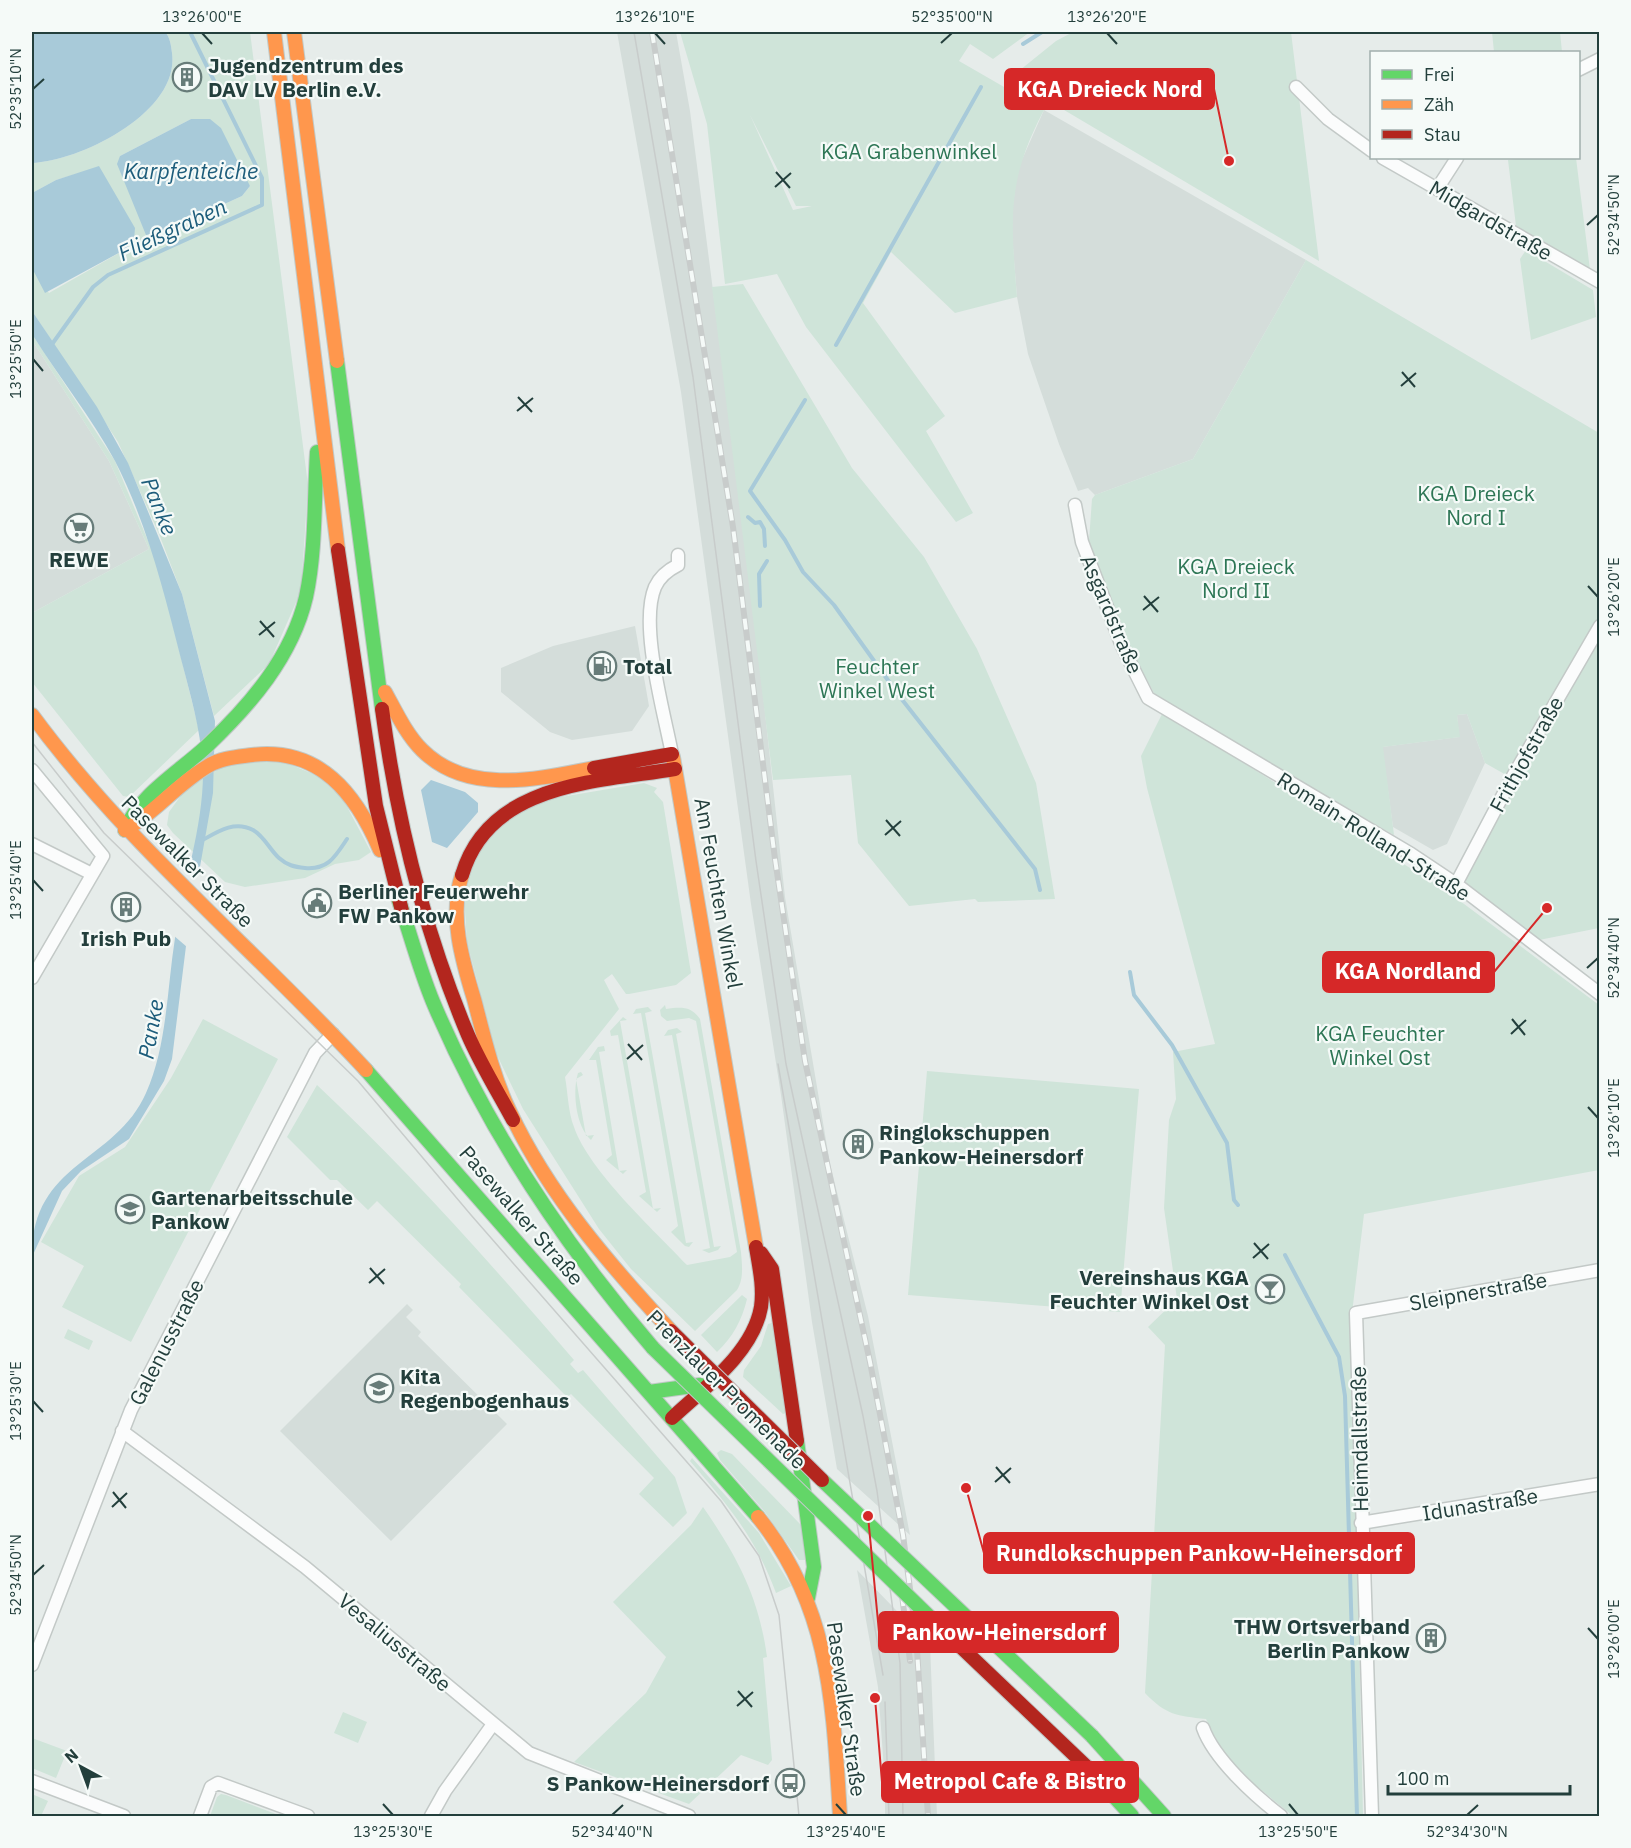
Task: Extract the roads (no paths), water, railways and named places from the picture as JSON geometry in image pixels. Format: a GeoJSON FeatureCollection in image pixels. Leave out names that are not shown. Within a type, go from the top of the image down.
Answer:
{"type":"FeatureCollection","features":[{"type":"Feature","properties":{"kind":"main road"},"geometry":{"type":"LineString","coordinates":[[274,32],[340,567],[376,806],[402,912]]}},
{"type":"Feature","properties":{"kind":"main road"},"geometry":{"type":"LineString","coordinates":[[294,32],[378,680],[397,799],[437,954],[470,1038],[513,1120]]}},
{"type":"Feature","properties":{"kind":"main road"},"geometry":{"type":"LineString","coordinates":[[125,830],[132,813],[222,732],[260,692],[290,642],[302,615],[307,591],[320,401]]}},
{"type":"Feature","properties":{"kind":"main road"},"geometry":{"type":"LineString","coordinates":[[378,680],[405,730],[418,746],[442,766],[468,777],[502,782],[527,780],[672,754]]}},
{"type":"Feature","properties":{"kind":"main road","name":"Pasewalker Straße"},"geometry":{"type":"LineString","coordinates":[[32,715],[64,760],[125,830],[333,1034],[672,1418],[782,1548],[808,1598],[822,1655],[837,1759],[840,1816]]}},
{"type":"Feature","properties":{"kind":"main road"},"geometry":{"type":"LineString","coordinates":[[125,830],[142,821],[208,765],[253,754],[277,752],[299,757],[319,767],[362,809],[377,842],[402,912]]}},
{"type":"Feature","properties":{"kind":"main road","name":"Am Feuchten Winkel"},"geometry":{"type":"LineString","coordinates":[[672,754],[758,1250],[760,1308],[746,1341],[672,1418]]}},
{"type":"Feature","properties":{"kind":"main road"},"geometry":{"type":"LineString","coordinates":[[513,1120],[458,946],[454,912],[463,866],[476,840],[491,823],[524,800],[549,792],[675,769]]}},
{"type":"Feature","properties":{"kind":"main road","name":"Prenzlauer Promenade"},"geometry":{"type":"LineString","coordinates":[[402,912],[433,1000],[453,1048],[533,1195],[605,1294],[653,1348],[712,1408],[1089,1769],[1132,1816]]}},
{"type":"Feature","properties":{"kind":"main road","name":"Prenzlauer Promenade"},"geometry":{"type":"LineString","coordinates":[[513,1120],[585,1230],[622,1278],[671,1331],[782,1442],[1092,1736],[1164,1816]]}},
{"type":"Feature","properties":{"kind":"main road","name":"Am Feuchten Winkel"},"geometry":{"type":"LineString","coordinates":[[758,1250],[772,1269],[801,1464],[814,1568],[808,1598]]}},
{"type":"Feature","properties":{"kind":"main road"},"geometry":{"type":"LineString","coordinates":[[649,1392],[707,1384]]}},
{"type":"Feature","properties":{"kind":"street"},"geometry":{"type":"LineString","coordinates":[[1580,69],[1599,59]]}},
{"type":"Feature","properties":{"kind":"street"},"geometry":{"type":"LineString","coordinates":[[1296,87],[1328,119],[1370,150]]}},
{"type":"Feature","properties":{"kind":"street","name":"Midgardstraße"},"geometry":{"type":"LineString","coordinates":[[1385,159],[1599,282]]}},
{"type":"Feature","properties":{"kind":"street"},"geometry":{"type":"LineString","coordinates":[[1437,189],[1456,159]]}},
{"type":"Feature","properties":{"kind":"street","name":"Asgardstraße"},"geometry":{"type":"LineString","coordinates":[[1075,505],[1082,542],[1122,646],[1148,698],[1169,711]]}},
{"type":"Feature","properties":{"kind":"street","name":"Am Feuchten Winkel"},"geometry":{"type":"LineString","coordinates":[[672,754],[650,620],[655,586],[666,571],[678,565],[678,555]]}},
{"type":"Feature","properties":{"kind":"street","name":"Frithjofstraße"},"geometry":{"type":"LineString","coordinates":[[1456,884],[1513,776],[1599,626]]}},
{"type":"Feature","properties":{"kind":"street","name":"Romain-Rolland-Straße"},"geometry":{"type":"LineString","coordinates":[[1169,711],[1411,854],[1456,884],[1599,994]]}},
{"type":"Feature","properties":{"kind":"street"},"geometry":{"type":"LineString","coordinates":[[32,770],[103,856],[32,978]]}},
{"type":"Feature","properties":{"kind":"street"},"geometry":{"type":"LineString","coordinates":[[32,844],[92,874]]}},
{"type":"Feature","properties":{"kind":"street","name":"Galenusstraße"},"geometry":{"type":"LineString","coordinates":[[32,1665],[122,1431],[315,1053],[333,1034]]}},
{"type":"Feature","properties":{"kind":"street","name":"Sleipnerstraße"},"geometry":{"type":"LineString","coordinates":[[1356,1312],[1599,1270]]}},
{"type":"Feature","properties":{"kind":"street","name":"Heimdallstraße"},"geometry":{"type":"LineString","coordinates":[[1356,1312],[1372,1816]]}},
{"type":"Feature","properties":{"kind":"street","name":"Vesaliusstraße"},"geometry":{"type":"LineString","coordinates":[[122,1431],[305,1567],[530,1753],[689,1816]]}},
{"type":"Feature","properties":{"kind":"street","name":"Idunastraße"},"geometry":{"type":"LineString","coordinates":[[1362,1523],[1599,1484]]}},
{"type":"Feature","properties":{"kind":"street"},"geometry":{"type":"LineString","coordinates":[[431,1816],[445,1791],[493,1724]]}},
{"type":"Feature","properties":{"kind":"street"},"geometry":{"type":"LineString","coordinates":[[1203,1728],[1209,1745],[1220,1758],[1281,1816]]}},
{"type":"Feature","properties":{"kind":"street"},"geometry":{"type":"LineString","coordinates":[[32,1781],[124,1816]]}},
{"type":"Feature","properties":{"kind":"street"},"geometry":{"type":"LineString","coordinates":[[200,1816],[211,1787],[218,1783],[308,1816]]}},
{"type":"Feature","properties":{"kind":"water","name":"Karpfenteiche"},"geometry":{"type":"Polygon","coordinates":[[[32,32],[165,32],[172,53],[170,75],[160,95],[144,113],[123,129],[100,143],[76,153],[32,163],[32,32]]]}},
{"type":"Feature","properties":{"kind":"water","name":"Karpfenteiche"},"geometry":{"type":"Polygon","coordinates":[[[191,119],[210,119],[221,128],[250,186],[242,196],[163,232],[146,235],[117,164],[120,156],[191,119]]]}},
{"type":"Feature","properties":{"kind":"water","name":"Karpfenteiche"},"geometry":{"type":"Polygon","coordinates":[[[99,166],[135,228],[134,240],[126,249],[45,293],[32,268],[32,193],[56,180],[99,166]]]}},
{"type":"Feature","properties":{"kind":"water"},"geometry":{"type":"Polygon","coordinates":[[[32,311],[97,407],[128,463],[182,594],[215,721],[213,793],[186,946],[172,1059],[164,1081],[129,1139],[81,1171],[62,1191],[32,1257],[35,1226],[45,1201],[59,1182],[115,1135],[132,1116],[146,1093],[153,1075],[162,1037],[179,918],[200,814],[203,773],[201,744],[192,701],[161,583],[145,533],[126,485],[106,445],[32,334],[32,311]]]}},
{"type":"Feature","properties":{"kind":"water"},"geometry":{"type":"Polygon","coordinates":[[[431,780],[465,792],[478,803],[478,812],[447,848],[432,842],[421,790],[431,780]]]}},
{"type":"Feature","properties":{"kind":"waterway","name":"Fließgraben"},"geometry":{"type":"LineString","coordinates":[[50,347],[93,287],[108,275],[262,205],[262,178],[190,32]]}},
{"type":"Feature","properties":{"kind":"waterway"},"geometry":{"type":"LineString","coordinates":[[1023,44],[1042,32]]}},
{"type":"Feature","properties":{"kind":"waterway"},"geometry":{"type":"LineString","coordinates":[[836,345],[981,87]]}},
{"type":"Feature","properties":{"kind":"waterway"},"geometry":{"type":"LineString","coordinates":[[805,400],[750,491],[785,540],[803,572],[834,605],[900,697],[1035,869],[1040,890]]}},
{"type":"Feature","properties":{"kind":"waterway"},"geometry":{"type":"LineString","coordinates":[[748,517],[755,523],[760,522],[764,529],[765,546]]}},
{"type":"Feature","properties":{"kind":"waterway"},"geometry":{"type":"LineString","coordinates":[[760,606],[759,574],[767,561]]}},
{"type":"Feature","properties":{"kind":"waterway"},"geometry":{"type":"LineString","coordinates":[[201,841],[226,828],[246,827],[260,836],[285,862],[297,867],[313,868],[330,861],[347,839]]}},
{"type":"Feature","properties":{"kind":"waterway"},"geometry":{"type":"LineString","coordinates":[[1130,972],[1134,995],[1172,1045],[1227,1143],[1234,1200],[1238,1205]]}},
{"type":"Feature","properties":{"kind":"waterway"},"geometry":{"type":"LineString","coordinates":[[1285,1255],[1339,1357],[1345,1396],[1357,1816]]}},
{"type":"Feature","properties":{"kind":"tram line"},"geometry":{"type":"LineString","coordinates":[[634,32],[693,377],[756,861],[786,1064],[863,1416],[877,1491],[900,1663],[903,1816]]}},
{"type":"Feature","properties":{"kind":"tram line"},"geometry":{"type":"LineString","coordinates":[[32,742],[104,833],[358,1081],[471,1215],[721,1501],[759,1556],[779,1615],[799,1816]]}},
{"type":"Feature","properties":{"kind":"tram line"},"geometry":{"type":"LineString","coordinates":[[778,1064],[883,1675]]}},
{"type":"Feature","properties":{"kind":"tram line"},"geometry":{"type":"LineString","coordinates":[[885,1702],[889,1816]]}},
{"type":"Feature","properties":{"kind":"railway"},"geometry":{"type":"LineString","coordinates":[[652,32],[733,527],[775,859],[805,1061],[870,1362],[903,1535],[916,1635],[928,1816]]}},
{"type":"Feature","properties":{"kind":"railway"},"geometry":{"type":"LineString","coordinates":[[902,1595],[910,1661]]}},
{"type":"Feature","properties":{"kind":"place","name":"Jugendzentrum des DAV LV Berlin e.V."},"geometry":{"type":"Point","coordinates":[187,77]}},
{"type":"Feature","properties":{"kind":"place","name":"KGA Dreieck Nord"},"geometry":{"type":"Point","coordinates":[1229,161]}},
{"type":"Feature","properties":{"kind":"place","name":"REWE"},"geometry":{"type":"Point","coordinates":[79,528]}},
{"type":"Feature","properties":{"kind":"place","name":"Total"},"geometry":{"type":"Point","coordinates":[602,666]}},
{"type":"Feature","properties":{"kind":"place","name":"Berliner Feuerwehr FW Pankow"},"geometry":{"type":"Point","coordinates":[317,903]}},
{"type":"Feature","properties":{"kind":"place","name":"Irish Pub"},"geometry":{"type":"Point","coordinates":[126,907]}},
{"type":"Feature","properties":{"kind":"place","name":"KGA Nordland"},"geometry":{"type":"Point","coordinates":[1547,908]}},
{"type":"Feature","properties":{"kind":"place","name":"Ringlokschuppen Pankow-Heinersdorf"},"geometry":{"type":"Point","coordinates":[858,1144]}},
{"type":"Feature","properties":{"kind":"place","name":"Gartenarbeitsschule Pankow"},"geometry":{"type":"Point","coordinates":[130,1209]}},
{"type":"Feature","properties":{"kind":"place","name":"Vereinshaus KGA Feuchter Winkel Ost"},"geometry":{"type":"Point","coordinates":[1270,1289]}},
{"type":"Feature","properties":{"kind":"place","name":"Kita Regenbogenhaus"},"geometry":{"type":"Point","coordinates":[379,1388]}},
{"type":"Feature","properties":{"kind":"place","name":"Rundlokschuppen Pankow-Heinersdorf"},"geometry":{"type":"Point","coordinates":[966,1488]}},
{"type":"Feature","properties":{"kind":"place","name":"Pankow-Heinersdorf"},"geometry":{"type":"Point","coordinates":[868,1516]}},
{"type":"Feature","properties":{"kind":"place","name":"THW Ortsverband Berlin Pankow"},"geometry":{"type":"Point","coordinates":[1431,1638]}},
{"type":"Feature","properties":{"kind":"place","name":"Metropol Cafe & Bistro"},"geometry":{"type":"Point","coordinates":[875,1698]}},
{"type":"Feature","properties":{"kind":"place","name":"S Pankow-Heinersdorf"},"geometry":{"type":"Point","coordinates":[790,1783]}},
{"type":"Feature","properties":{"kind":"park label","name":"KGA Grabenwinkel"},"geometry":{"type":"Point","coordinates":[909,151]}},
{"type":"Feature","properties":{"kind":"park label","name":"KGA Dreieck Nord I"},"geometry":{"type":"Point","coordinates":[1476,505]}},
{"type":"Feature","properties":{"kind":"park label","name":"KGA Dreieck Nord II"},"geometry":{"type":"Point","coordinates":[1236,578]}},
{"type":"Feature","properties":{"kind":"park label","name":"Feuchter Winkel West"},"geometry":{"type":"Point","coordinates":[877,678]}},
{"type":"Feature","properties":{"kind":"park label","name":"KGA Feuchter Winkel Ost"},"geometry":{"type":"Point","coordinates":[1380,1045]}},
{"type":"Feature","properties":{"kind":"water label","name":"Panke"},"geometry":{"type":"Point","coordinates":[160,506]}},
{"type":"Feature","properties":{"kind":"water label","name":"Panke"},"geometry":{"type":"Point","coordinates":[150,1029]}}]}
